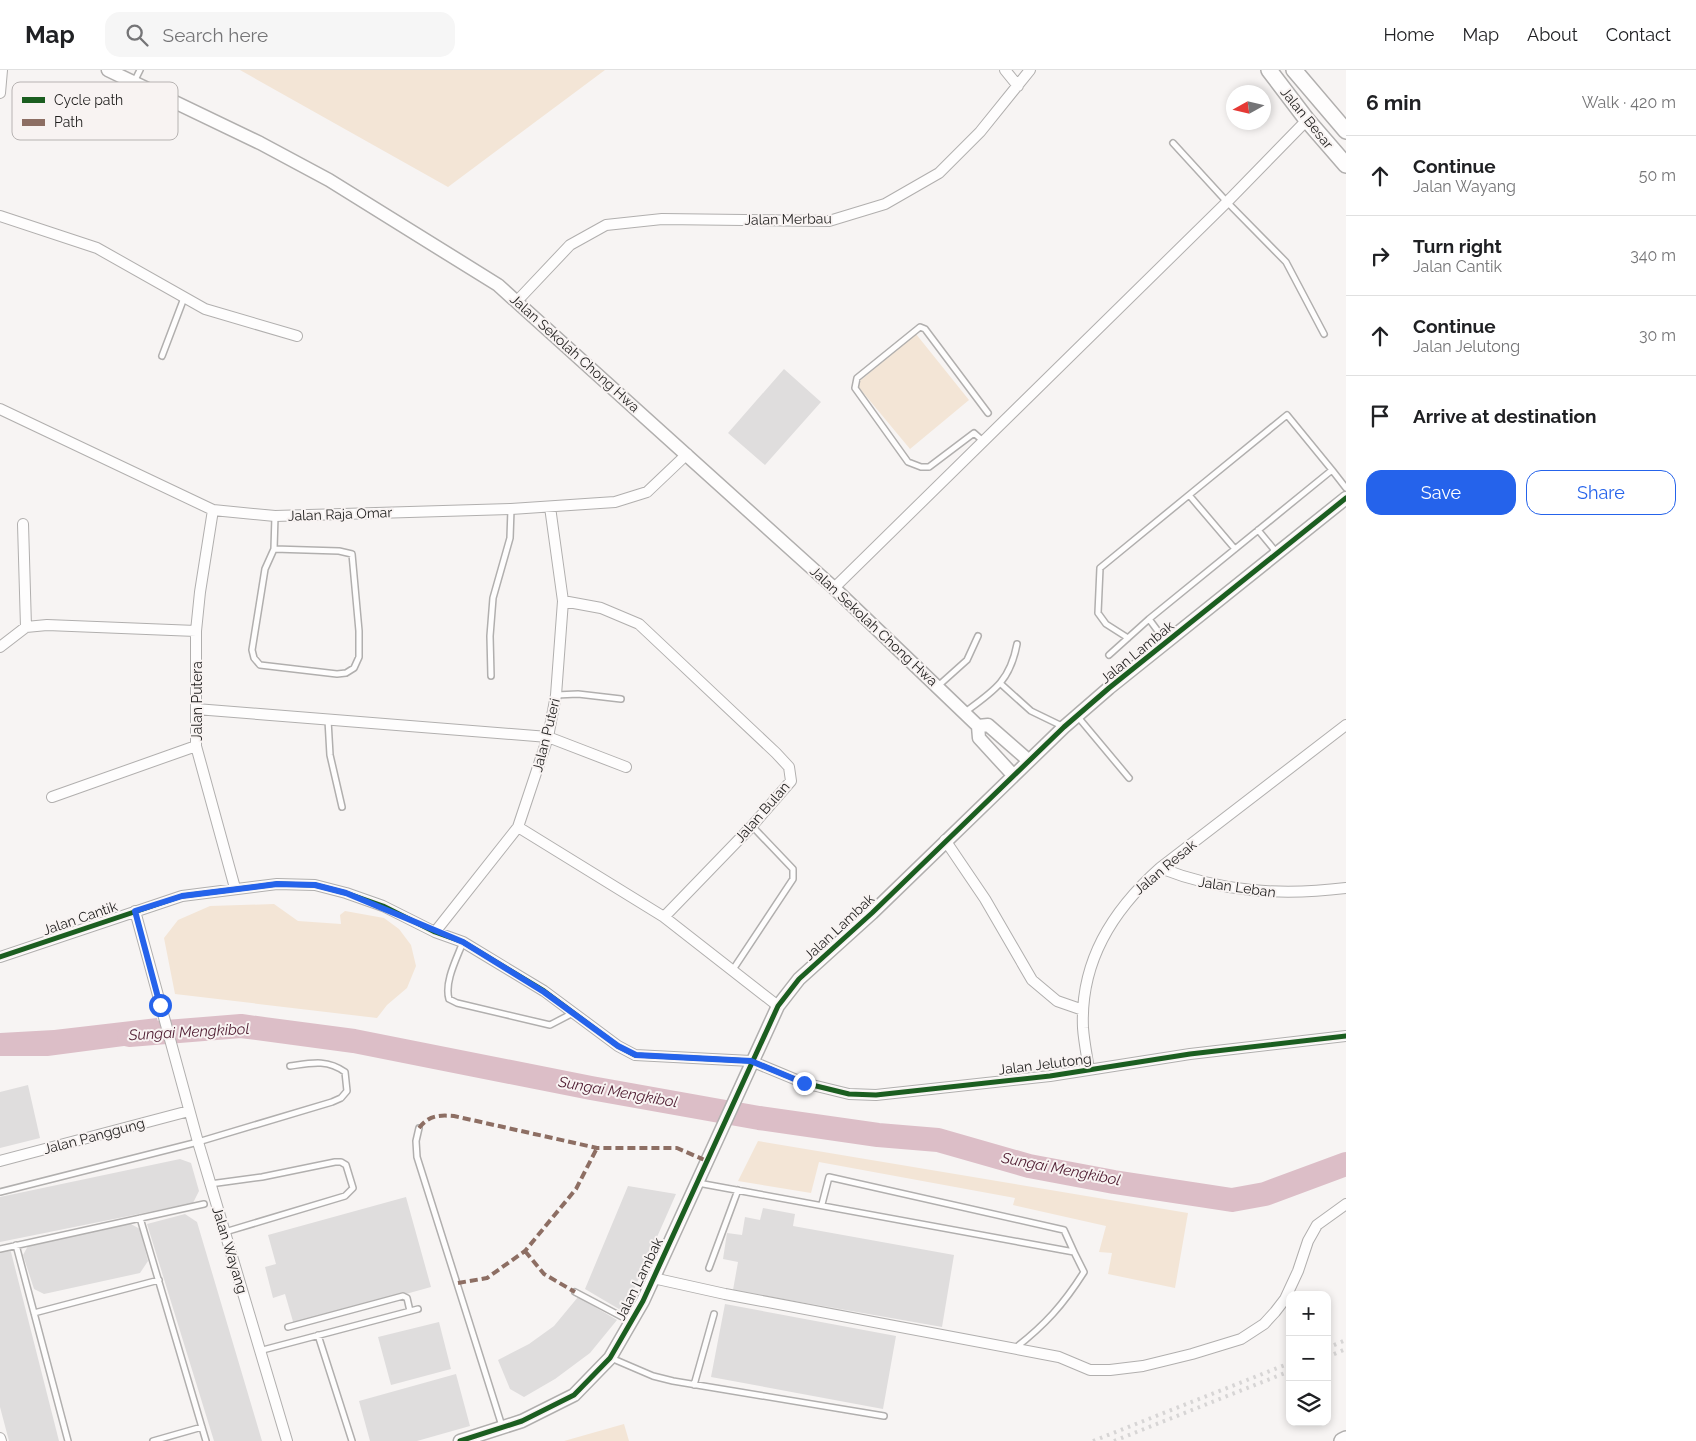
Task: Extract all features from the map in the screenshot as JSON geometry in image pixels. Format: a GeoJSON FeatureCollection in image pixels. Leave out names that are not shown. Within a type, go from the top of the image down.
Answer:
{"type":"FeatureCollection","features":[{"type":"Feature","properties":{"kind":"main road","name":"Jalan Besar"},"geometry":{"type":"LineString","coordinates":[[1269,70],[1307,120],[1346,165]]}},
{"type":"Feature","properties":{"kind":"main road","name":"Jalan Besar"},"geometry":{"type":"LineString","coordinates":[[1294,70],[1346,131]]}},
{"type":"Feature","properties":{"kind":"main road"},"geometry":{"type":"LineString","coordinates":[[1342,1441],[1346,1439]]}},
{"type":"Feature","properties":{"kind":"street"},"geometry":{"type":"LineString","coordinates":[[0,94],[2,70]]}},
{"type":"Feature","properties":{"kind":"street","name":"Jalan Sekolah Chong Hwa"},"geometry":{"type":"LineString","coordinates":[[108,70],[134,82]]}},
{"type":"Feature","properties":{"kind":"street"},"geometry":{"type":"LineString","coordinates":[[1005,70],[1018,86]]}},
{"type":"Feature","properties":{"kind":"street","name":"Jalan Merbau"},"geometry":{"type":"LineString","coordinates":[[518,300],[570,245],[606,225],[662,219],[829,220],[885,204],[938,173],[980,132],[1030,70]]}},
{"type":"Feature","properties":{"kind":"street","name":"Jalan Sekolah Chong Hwa"},"geometry":{"type":"LineString","coordinates":[[178,103],[260,143],[329,180],[498,285],[518,300],[834,588],[937,686],[978,726],[979,738],[1013,775]]}},
{"type":"Feature","properties":{"kind":"street"},"geometry":{"type":"LineString","coordinates":[[834,588],[1227,202],[1307,120]]}},
{"type":"Feature","properties":{"kind":"street"},"geometry":{"type":"LineString","coordinates":[[0,216],[97,248],[205,309],[239,321],[297,336]]}},
{"type":"Feature","properties":{"kind":"street","name":"Jalan Raja Omar"},"geometry":{"type":"LineString","coordinates":[[0,409],[213,510],[275,516],[511,509],[615,502],[647,492],[686,454]]}},
{"type":"Feature","properties":{"kind":"street","name":"Jalan Lambak"},"geometry":{"type":"LineString","coordinates":[[460,1441],[503,1428],[574,1395],[610,1358],[653,1278],[751,1061],[778,1006],[799,980],[872,913],[945,840],[1064,727],[1346,498]]}},
{"type":"Feature","properties":{"kind":"street","name":"Jalan Puteri"},"geometry":{"type":"LineString","coordinates":[[435,932],[518,827],[548,737],[556,695],[562,601],[550,507]]}},
{"type":"Feature","properties":{"kind":"street","name":"Jalan Putera"},"geometry":{"type":"LineString","coordinates":[[213,510],[196,631],[196,746],[235,888]]}},
{"type":"Feature","properties":{"kind":"street"},"geometry":{"type":"LineString","coordinates":[[23,524],[26,627]]}},
{"type":"Feature","properties":{"kind":"street","name":"Jalan Bulan"},"geometry":{"type":"LineString","coordinates":[[562,601],[601,608],[639,624],[789,767],[791,781],[752,826],[664,917]]}},
{"type":"Feature","properties":{"kind":"street"},"geometry":{"type":"LineString","coordinates":[[0,647],[26,627],[47,625],[196,631]]}},
{"type":"Feature","properties":{"kind":"street"},"geometry":{"type":"LineString","coordinates":[[196,709],[548,737],[626,768]]}},
{"type":"Feature","properties":{"kind":"street","name":"Jalan Sekolah Chong Hwa"},"geometry":{"type":"LineString","coordinates":[[978,726],[988,725],[1028,760]]}},
{"type":"Feature","properties":{"kind":"street","name":"Jalan Resak"},"geometry":{"type":"LineString","coordinates":[[1089,1070],[1083,1029],[1083,1010],[1092,965],[1109,926],[1136,890],[1160,868],[1346,725]]}},
{"type":"Feature","properties":{"kind":"street"},"geometry":{"type":"LineString","coordinates":[[52,797],[196,746]]}},
{"type":"Feature","properties":{"kind":"street"},"geometry":{"type":"LineString","coordinates":[[518,827],[664,917],[778,1006]]}},
{"type":"Feature","properties":{"kind":"street"},"geometry":{"type":"LineString","coordinates":[[945,840],[985,899],[1032,980],[1057,1001],[1083,1010]]}},
{"type":"Feature","properties":{"kind":"street","name":"Jalan Leban"},"geometry":{"type":"LineString","coordinates":[[1160,868],[1207,884],[1253,892],[1284,893],[1346,888]]}},
{"type":"Feature","properties":{"kind":"street","name":"Jalan Cantik"},"geometry":{"type":"LineString","coordinates":[[0,957],[182,896],[277,884],[315,885],[346,893],[383,906],[435,932],[463,942],[544,992],[618,1046],[636,1055],[751,1061]]}},
{"type":"Feature","properties":{"kind":"street","name":"Jalan Wayang"},"geometry":{"type":"LineString","coordinates":[[135,911],[189,1111],[287,1441]]}},
{"type":"Feature","properties":{"kind":"street","name":"Jalan Jelutong"},"geometry":{"type":"LineString","coordinates":[[751,1061],[804,1083],[849,1094],[876,1095],[1089,1070],[1190,1054],[1346,1036]]}},
{"type":"Feature","properties":{"kind":"street","name":"Jalan Panggung"},"geometry":{"type":"LineString","coordinates":[[0,1161],[189,1111]]}},
{"type":"Feature","properties":{"kind":"street"},"geometry":{"type":"LineString","coordinates":[[653,1278],[725,1294],[1059,1357],[1090,1370],[1110,1370],[1143,1366],[1192,1354],[1240,1339],[1264,1324],[1285,1299],[1298,1271],[1308,1241],[1317,1225],[1346,1204]]}},
{"type":"Feature","properties":{"kind":"lane"},"geometry":{"type":"LineString","coordinates":[[134,82],[140,70]]}},
{"type":"Feature","properties":{"kind":"lane"},"geometry":{"type":"LineString","coordinates":[[1174,143],[1227,202],[1286,262],[1324,334]]}},
{"type":"Feature","properties":{"kind":"lane"},"geometry":{"type":"LineString","coordinates":[[162,356],[184,298]]}},
{"type":"Feature","properties":{"kind":"lane"},"geometry":{"type":"LineString","coordinates":[[983,441],[974,434],[928,467],[912,464],[908,462],[855,388],[855,383],[857,378],[920,327],[925,329],[988,413]]}},
{"type":"Feature","properties":{"kind":"lane"},"geometry":{"type":"LineString","coordinates":[[1128,638],[1106,624],[1098,613],[1100,568],[1287,415],[1346,488]]}},
{"type":"Feature","properties":{"kind":"lane"},"geometry":{"type":"LineString","coordinates":[[1109,655],[1149,619],[1332,470]]}},
{"type":"Feature","properties":{"kind":"lane"},"geometry":{"type":"LineString","coordinates":[[1189,495],[1234,549]]}},
{"type":"Feature","properties":{"kind":"lane"},"geometry":{"type":"LineString","coordinates":[[491,676],[490,636],[493,598],[510,538],[511,509]]}},
{"type":"Feature","properties":{"kind":"lane"},"geometry":{"type":"LineString","coordinates":[[274,549],[339,550],[352,554],[359,630],[359,657],[354,668],[346,673],[269,666],[260,665],[254,658],[252,650],[260,595],[265,569],[274,549],[275,516]]}},
{"type":"Feature","properties":{"kind":"lane"},"geometry":{"type":"LineString","coordinates":[[1258,530],[1278,553]]}},
{"type":"Feature","properties":{"kind":"lane"},"geometry":{"type":"LineString","coordinates":[[1149,619],[1167,642]]}},
{"type":"Feature","properties":{"kind":"lane"},"geometry":{"type":"LineString","coordinates":[[937,686],[966,660],[978,636]]}},
{"type":"Feature","properties":{"kind":"lane"},"geometry":{"type":"LineString","coordinates":[[965,713],[1001,684],[1011,668],[1018,644]]}},
{"type":"Feature","properties":{"kind":"lane"},"geometry":{"type":"LineString","coordinates":[[1001,684],[1031,710],[1064,727]]}},
{"type":"Feature","properties":{"kind":"lane"},"geometry":{"type":"LineString","coordinates":[[556,695],[578,694],[621,699]]}},
{"type":"Feature","properties":{"kind":"lane"},"geometry":{"type":"LineString","coordinates":[[1077,716],[1129,778]]}},
{"type":"Feature","properties":{"kind":"lane"},"geometry":{"type":"LineString","coordinates":[[328,719],[330,755],[342,807]]}},
{"type":"Feature","properties":{"kind":"lane"},"geometry":{"type":"LineString","coordinates":[[732,971],[793,879],[793,869],[752,826]]}},
{"type":"Feature","properties":{"kind":"lane"},"geometry":{"type":"LineString","coordinates":[[463,942],[449,983],[447,993],[449,999],[457,1003],[550,1025],[573,1013]]}},
{"type":"Feature","properties":{"kind":"lane"},"geometry":{"type":"LineString","coordinates":[[0,1192],[198,1142],[332,1102],[341,1098],[347,1091],[345,1072],[335,1065],[319,1062],[290,1066]]}},
{"type":"Feature","properties":{"kind":"lane"},"geometry":{"type":"LineString","coordinates":[[419,1128],[416,1141],[417,1157],[503,1428]]}},
{"type":"Feature","properties":{"kind":"lane"},"geometry":{"type":"LineString","coordinates":[[210,1184],[262,1177],[341,1162],[346,1165],[353,1188],[345,1196],[224,1232]]}},
{"type":"Feature","properties":{"kind":"lane"},"geometry":{"type":"LineString","coordinates":[[822,1204],[829,1177],[1064,1230],[1084,1272],[1068,1296],[1042,1327],[1014,1349]]}},
{"type":"Feature","properties":{"kind":"lane"},"geometry":{"type":"LineString","coordinates":[[698,1182],[1074,1252]]}},
{"type":"Feature","properties":{"kind":"lane"},"geometry":{"type":"LineString","coordinates":[[709,1268],[738,1190]]}},
{"type":"Feature","properties":{"kind":"lane"},"geometry":{"type":"LineString","coordinates":[[0,1249],[204,1204]]}},
{"type":"Feature","properties":{"kind":"lane"},"geometry":{"type":"LineString","coordinates":[[140,1218],[206,1441]]}},
{"type":"Feature","properties":{"kind":"lane"},"geometry":{"type":"LineString","coordinates":[[16,1245],[68,1441]]}},
{"type":"Feature","properties":{"kind":"lane"},"geometry":{"type":"LineString","coordinates":[[34,1313],[159,1280]]}},
{"type":"Feature","properties":{"kind":"lane"},"geometry":{"type":"LineString","coordinates":[[575,1292],[630,1322]]}},
{"type":"Feature","properties":{"kind":"lane"},"geometry":{"type":"LineString","coordinates":[[288,1327],[402,1296],[407,1298],[410,1311]]}},
{"type":"Feature","properties":{"kind":"lane"},"geometry":{"type":"LineString","coordinates":[[259,1351],[418,1309]]}},
{"type":"Feature","properties":{"kind":"lane"},"geometry":{"type":"LineString","coordinates":[[694,1385],[714,1314]]}},
{"type":"Feature","properties":{"kind":"lane"},"geometry":{"type":"LineString","coordinates":[[318,1335],[352,1441]]}},
{"type":"Feature","properties":{"kind":"lane"},"geometry":{"type":"LineString","coordinates":[[610,1358],[653,1376],[694,1385],[884,1416]]}},
{"type":"Feature","properties":{"kind":"lane"},"geometry":{"type":"LineString","coordinates":[[153,1441],[202,1427]]}},
{"type":"Feature","properties":{"kind":"shaded area"},"geometry":{"type":"Polygon","coordinates":[[[240,70],[605,70],[448,187],[240,70]]]}},
{"type":"Feature","properties":{"kind":"shaded area"},"geometry":{"type":"Polygon","coordinates":[[[916,334],[969,400],[910,449],[856,384],[916,334]]]}},
{"type":"Feature","properties":{"kind":"shaded area"},"geometry":{"type":"Polygon","coordinates":[[[274,904],[298,921],[341,924],[340,915],[345,911],[384,918],[399,929],[411,945],[416,966],[407,988],[387,1005],[377,1018],[175,994],[164,938],[178,920],[210,906],[274,904]]]}},
{"type":"Feature","properties":{"kind":"shaded area","name":"Sungai Mengkibol"},"geometry":{"type":"Polygon","coordinates":[[[157,1018],[162,1041],[48,1056],[0,1056],[0,1033],[54,1030],[157,1018]]]}},
{"type":"Feature","properties":{"kind":"shaded area"},"geometry":{"type":"Polygon","coordinates":[[[758,1141],[1188,1213],[1175,1288],[1108,1274],[1112,1253],[1099,1252],[1106,1226],[1013,1205],[1015,1198],[819,1162],[811,1193],[738,1181],[758,1141]]]}},
{"type":"Feature","properties":{"kind":"shaded area"},"geometry":{"type":"Polygon","coordinates":[[[624,1424],[629,1441],[564,1441],[624,1424]]]}},
{"type":"Feature","properties":{"kind":"building"},"geometry":{"type":"Polygon","coordinates":[[[784,369],[821,402],[765,465],[728,433],[784,369]]]}},
{"type":"Feature","properties":{"kind":"building"},"geometry":{"type":"Polygon","coordinates":[[[28,1085],[40,1138],[0,1148],[0,1092],[28,1085]]]}},
{"type":"Feature","properties":{"kind":"building"},"geometry":{"type":"Polygon","coordinates":[[[180,1159],[191,1163],[199,1191],[193,1203],[0,1242],[0,1197],[180,1159]]]}},
{"type":"Feature","properties":{"kind":"building"},"geometry":{"type":"Polygon","coordinates":[[[628,1186],[676,1194],[624,1312],[585,1289],[628,1186]]]}},
{"type":"Feature","properties":{"kind":"building"},"geometry":{"type":"Polygon","coordinates":[[[406,1197],[431,1287],[294,1325],[285,1294],[273,1298],[265,1267],[276,1264],[268,1235],[406,1197]]]}},
{"type":"Feature","properties":{"kind":"building"},"geometry":{"type":"Polygon","coordinates":[[[763,1208],[795,1214],[793,1226],[954,1255],[942,1327],[733,1290],[738,1262],[723,1259],[727,1233],[742,1235],[745,1217],[760,1220],[763,1208]]]}},
{"type":"Feature","properties":{"kind":"building"},"geometry":{"type":"Polygon","coordinates":[[[185,1214],[197,1222],[262,1441],[214,1441],[147,1224],[185,1214]]]}},
{"type":"Feature","properties":{"kind":"building"},"geometry":{"type":"Polygon","coordinates":[[[129,1223],[140,1229],[148,1261],[140,1273],[44,1294],[34,1289],[23,1255],[28,1246],[129,1223]]]}},
{"type":"Feature","properties":{"kind":"building"},"geometry":{"type":"Polygon","coordinates":[[[10,1248],[59,1441],[9,1441],[0,1407],[0,1250],[10,1248]]]}},
{"type":"Feature","properties":{"kind":"building"},"geometry":{"type":"Polygon","coordinates":[[[578,1297],[617,1320],[590,1353],[555,1379],[524,1397],[510,1389],[498,1360],[529,1344],[554,1326],[578,1297]]]}},
{"type":"Feature","properties":{"kind":"building"},"geometry":{"type":"Polygon","coordinates":[[[725,1304],[896,1336],[883,1409],[711,1377],[725,1304]]]}},
{"type":"Feature","properties":{"kind":"building"},"geometry":{"type":"Polygon","coordinates":[[[439,1322],[451,1369],[391,1385],[378,1337],[439,1322]]]}},
{"type":"Feature","properties":{"kind":"building"},"geometry":{"type":"Polygon","coordinates":[[[456,1374],[470,1426],[417,1441],[370,1441],[359,1401],[456,1374]]]}},
{"type":"Feature","properties":{"kind":"waterway","name":"Sungai Mengkibol"},"geometry":{"type":"LineString","coordinates":[[129,1035],[241,1026],[354,1041],[591,1088],[759,1118],[878,1135],[938,1140],[1029,1166],[1114,1182],[1232,1200],[1265,1194],[1346,1164]]}},
{"type":"Feature","properties":{"kind":"railway"},"geometry":{"type":"LineString","coordinates":[[1331,1346],[1346,1340]]}},
{"type":"Feature","properties":{"kind":"railway"},"geometry":{"type":"LineString","coordinates":[[1331,1355],[1346,1349]]}},
{"type":"Feature","properties":{"kind":"railway"},"geometry":{"type":"LineString","coordinates":[[1093,1441],[1286,1365]]}},
{"type":"Feature","properties":{"kind":"railway"},"geometry":{"type":"LineString","coordinates":[[1114,1441],[1286,1373]]}},
{"type":"Feature","properties":{"kind":"marked path"},"geometry":{"type":"LineString","coordinates":[[419,1128],[431,1118],[454,1116],[597,1148],[677,1148],[707,1161]]}},
{"type":"Feature","properties":{"kind":"marked path"},"geometry":{"type":"LineString","coordinates":[[458,1283],[487,1278],[525,1251],[576,1189],[597,1148]]}},
{"type":"Feature","properties":{"kind":"marked path"},"geometry":{"type":"LineString","coordinates":[[525,1251],[544,1274],[575,1292]]}},
{"type":"Feature","properties":{"kind":"cycle path"},"geometry":{"type":"LineString","coordinates":[[460,1441],[522,1421],[574,1395],[610,1358],[643,1301],[778,1006],[799,979],[872,913],[1064,727],[1109,688],[1346,498]]}},
{"type":"Feature","properties":{"kind":"cycle path"},"geometry":{"type":"LineString","coordinates":[[0,957],[182,896],[277,884],[315,885],[346,893],[383,906],[435,932],[463,942],[544,991],[618,1046],[635,1055],[751,1061],[804,1083],[849,1094],[876,1095],[1050,1076],[1190,1054],[1346,1036]]}},
{"type":"Feature","properties":{"kind":"route"},"geometry":{"type":"LineString","coordinates":[[160,1005],[135,911],[182,896],[235,888],[277,884],[315,885],[346,893],[383,906],[435,932],[463,942],[544,992],[618,1046],[636,1055],[736,1062],[751,1061],[804,1083]]}}]}
